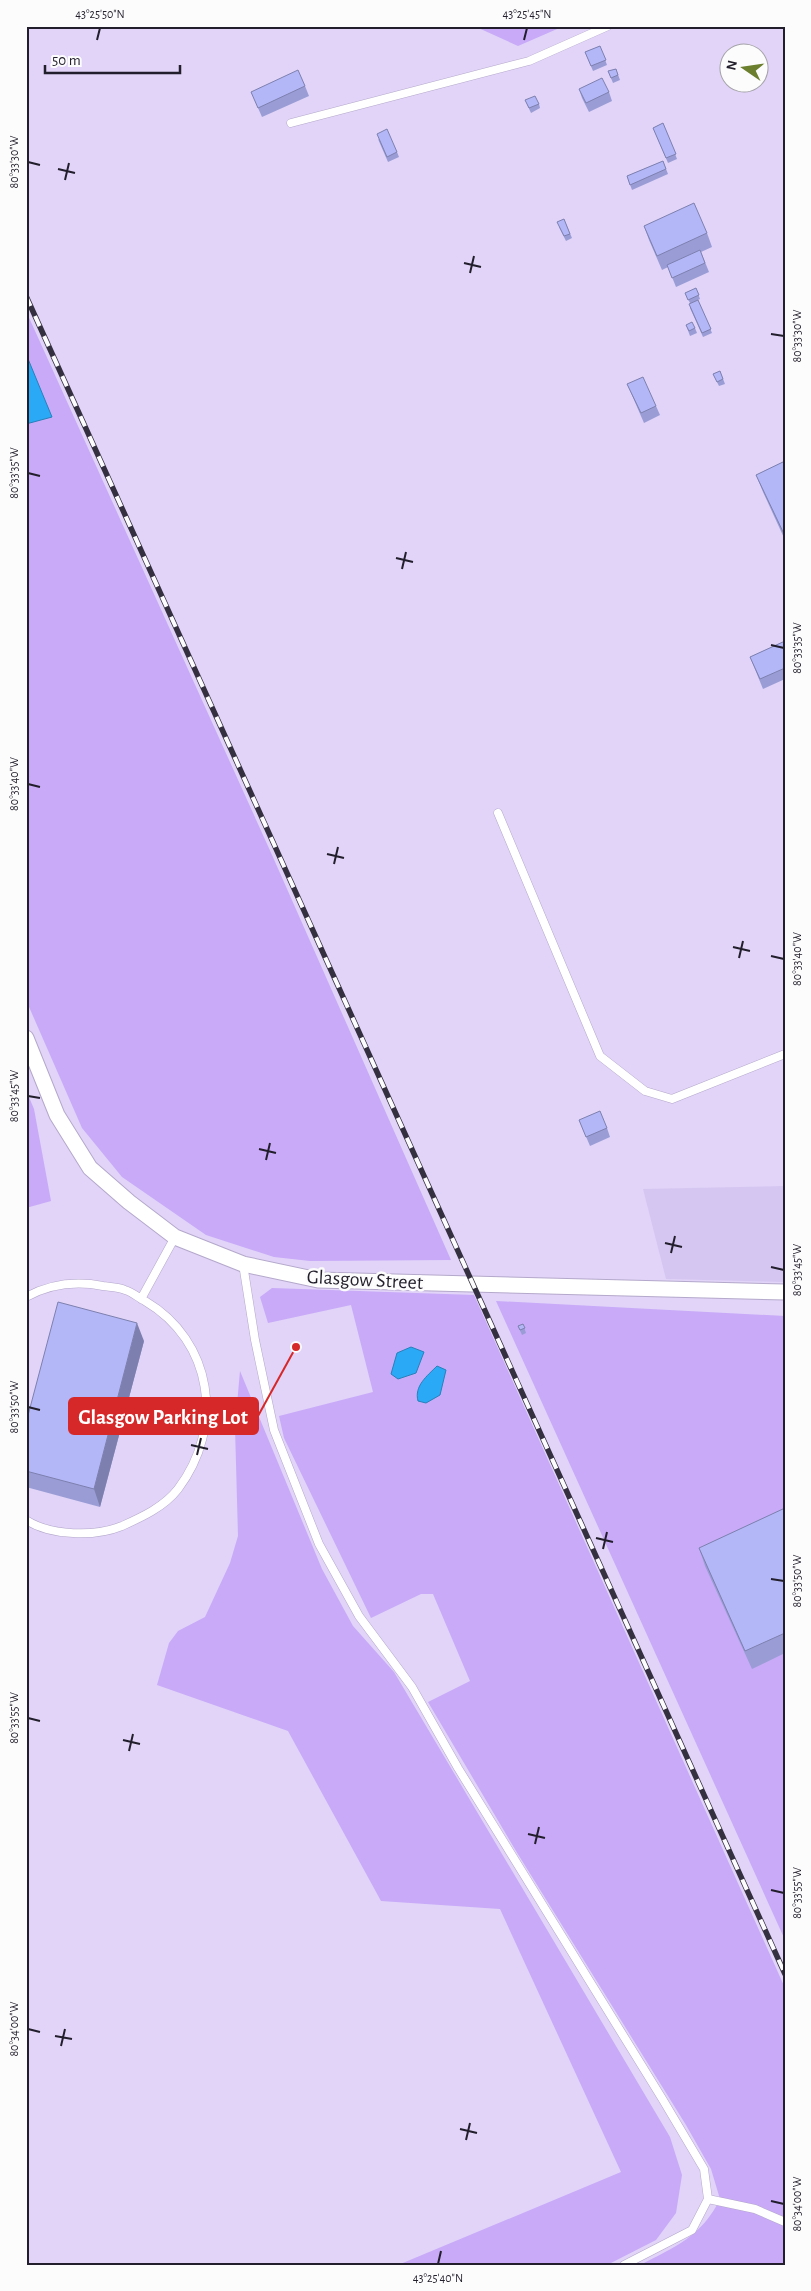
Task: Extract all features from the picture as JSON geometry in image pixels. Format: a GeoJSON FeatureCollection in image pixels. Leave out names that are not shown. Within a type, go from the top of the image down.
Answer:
{"type":"FeatureCollection","features":[{"type":"Feature","properties":{"kind":"street","name":"Glasgow Street"},"geometry":{"type":"LineString","coordinates":[[26,1038],[57,1115],[90,1168],[128,1202],[176,1237],[242,1264],[318,1280],[785,1292]]}},
{"type":"Feature","properties":{"kind":"lane"},"geometry":{"type":"LineString","coordinates":[[290,123],[529,61],[608,26]]}},
{"type":"Feature","properties":{"kind":"lane"},"geometry":{"type":"LineString","coordinates":[[498,813],[600,1056],[645,1091],[672,1099],[785,1054]]}},
{"type":"Feature","properties":{"kind":"lane"},"geometry":{"type":"LineString","coordinates":[[141,1299],[176,1237]]}},
{"type":"Feature","properties":{"kind":"lane"},"geometry":{"type":"LineString","coordinates":[[242,1264],[255,1340],[274,1430],[319,1544],[359,1616],[412,1688],[458,1768],[664,2100],[704,2169],[708,2199],[692,2230],[624,2265]]}},
{"type":"Feature","properties":{"kind":"lane"},"geometry":{"type":"LineString","coordinates":[[26,1297],[41,1289],[83,1282],[126,1290],[163,1312],[188,1342],[204,1378],[207,1418],[198,1456],[177,1490],[148,1515],[111,1530],[72,1534],[34,1525],[26,1520]]}},
{"type":"Feature","properties":{"kind":"lane"},"geometry":{"type":"LineString","coordinates":[[708,2199],[755,2209],[785,2222]]}},
{"type":"Feature","properties":{"kind":"shaded area"},"geometry":{"type":"Polygon","coordinates":[[[474,26],[564,26],[518,46],[474,26]]]}},
{"type":"Feature","properties":{"kind":"shaded area"},"geometry":{"type":"Polygon","coordinates":[[[26,311],[272,855],[451,1260],[310,1261],[274,1257],[206,1235],[122,1177],[82,1128],[26,1000],[26,311]]]}},
{"type":"Feature","properties":{"kind":"shaded area"},"geometry":{"type":"Polygon","coordinates":[[[26,1090],[34,1109],[51,1201],[26,1208],[26,1090]]]}},
{"type":"Feature","properties":{"kind":"shaded area"},"geometry":{"type":"Polygon","coordinates":[[[785,1186],[785,1282],[666,1279],[643,1189],[785,1186]]]}},
{"type":"Feature","properties":{"kind":"shaded area"},"geometry":{"type":"Polygon","coordinates":[[[272,1288],[474,1295],[785,1988],[785,2265],[640,2265],[686,2239],[713,2212],[720,2199],[711,2169],[686,2125],[516,1851],[428,1702],[470,1681],[433,1594],[421,1594],[371,1618],[284,1438],[279,1416],[373,1392],[351,1305],[268,1323],[260,1297],[272,1288]]]}},
{"type":"Feature","properties":{"kind":"shaded area"},"geometry":{"type":"Polygon","coordinates":[[[496,1301],[785,1316],[785,1940],[496,1301]]]}},
{"type":"Feature","properties":{"kind":"shaded area"},"geometry":{"type":"Polygon","coordinates":[[[240,1371],[322,1569],[353,1626],[394,1672],[670,2137],[682,2175],[676,2213],[656,2240],[607,2265],[398,2265],[621,2172],[500,1909],[381,1901],[288,1731],[157,1685],[169,1643],[178,1631],[205,1617],[230,1563],[238,1536],[235,1427],[240,1371]]]}},
{"type":"Feature","properties":{"kind":"water"},"geometry":{"type":"Polygon","coordinates":[[[26,354],[52,417],[26,424],[26,354]]]}},
{"type":"Feature","properties":{"kind":"water"},"geometry":{"type":"Polygon","coordinates":[[[411,1347],[424,1352],[416,1373],[398,1379],[391,1374],[397,1353],[411,1347]]]}},
{"type":"Feature","properties":{"kind":"water"},"geometry":{"type":"Polygon","coordinates":[[[437,1366],[446,1370],[440,1395],[426,1403],[418,1401],[417,1396],[420,1386],[437,1366]]]}},
{"type":"Feature","properties":{"kind":"building"},"geometry":{"type":"Polygon","coordinates":[[[600,46],[606,60],[591,66],[585,52],[600,46]]]}},
{"type":"Feature","properties":{"kind":"building"},"geometry":{"type":"Polygon","coordinates":[[[616,69],[618,75],[611,78],[608,71],[616,69]]]}},
{"type":"Feature","properties":{"kind":"building"},"geometry":{"type":"Polygon","coordinates":[[[298,70],[305,86],[258,108],[251,92],[298,70]]]}},
{"type":"Feature","properties":{"kind":"building"},"geometry":{"type":"Polygon","coordinates":[[[602,78],[609,92],[586,103],[579,89],[602,78]]]}},
{"type":"Feature","properties":{"kind":"building"},"geometry":{"type":"Polygon","coordinates":[[[535,96],[539,104],[529,108],[525,100],[535,96]]]}},
{"type":"Feature","properties":{"kind":"building"},"geometry":{"type":"Polygon","coordinates":[[[663,123],[676,154],[666,158],[653,128],[663,123]]]}},
{"type":"Feature","properties":{"kind":"building"},"geometry":{"type":"Polygon","coordinates":[[[387,129],[397,152],[387,157],[377,134],[387,129]]]}},
{"type":"Feature","properties":{"kind":"building"},"geometry":{"type":"Polygon","coordinates":[[[663,161],[666,169],[630,185],[627,176],[663,161]]]}},
{"type":"Feature","properties":{"kind":"building"},"geometry":{"type":"Polygon","coordinates":[[[694,203],[707,233],[657,256],[644,226],[694,203]]]}},
{"type":"Feature","properties":{"kind":"building"},"geometry":{"type":"Polygon","coordinates":[[[564,219],[570,234],[564,236],[557,222],[564,219]]]}},
{"type":"Feature","properties":{"kind":"building"},"geometry":{"type":"Polygon","coordinates":[[[700,250],[705,263],[672,278],[667,265],[700,250]]]}},
{"type":"Feature","properties":{"kind":"building"},"geometry":{"type":"Polygon","coordinates":[[[696,288],[699,295],[688,300],[685,293],[696,288]]]}},
{"type":"Feature","properties":{"kind":"building"},"geometry":{"type":"Polygon","coordinates":[[[698,300],[711,329],[702,333],[689,304],[698,300]]]}},
{"type":"Feature","properties":{"kind":"building"},"geometry":{"type":"Polygon","coordinates":[[[692,322],[695,328],[689,331],[686,325],[692,322]]]}},
{"type":"Feature","properties":{"kind":"building"},"geometry":{"type":"Polygon","coordinates":[[[720,371],[723,379],[717,382],[713,374],[720,371]]]}},
{"type":"Feature","properties":{"kind":"building"},"geometry":{"type":"Polygon","coordinates":[[[643,377],[656,406],[641,413],[627,384],[643,377]]]}},
{"type":"Feature","properties":{"kind":"building"},"geometry":{"type":"Polygon","coordinates":[[[785,461],[785,536],[756,475],[785,461]]]}},
{"type":"Feature","properties":{"kind":"building"},"geometry":{"type":"Polygon","coordinates":[[[785,641],[785,668],[760,679],[750,657],[785,641]]]}},
{"type":"Feature","properties":{"kind":"building"},"geometry":{"type":"Polygon","coordinates":[[[600,1111],[607,1128],[586,1137],[579,1120],[600,1111]]]}},
{"type":"Feature","properties":{"kind":"building"},"geometry":{"type":"Polygon","coordinates":[[[58,1302],[137,1323],[94,1489],[26,1471],[26,1423],[58,1302]]]}},
{"type":"Feature","properties":{"kind":"building"},"geometry":{"type":"Polygon","coordinates":[[[523,1324],[525,1328],[520,1330],[518,1326],[523,1324]]]}},
{"type":"Feature","properties":{"kind":"building"},"geometry":{"type":"Polygon","coordinates":[[[785,1508],[785,1633],[745,1651],[699,1548],[785,1508]]]}},
{"type":"Feature","properties":{"kind":"railway"},"geometry":{"type":"LineString","coordinates":[[26,296],[785,1974]]}},
{"type":"Feature","properties":{"kind":"place","name":"Glasgow Parking Lot"},"geometry":{"type":"Point","coordinates":[296,1347]}}]}
